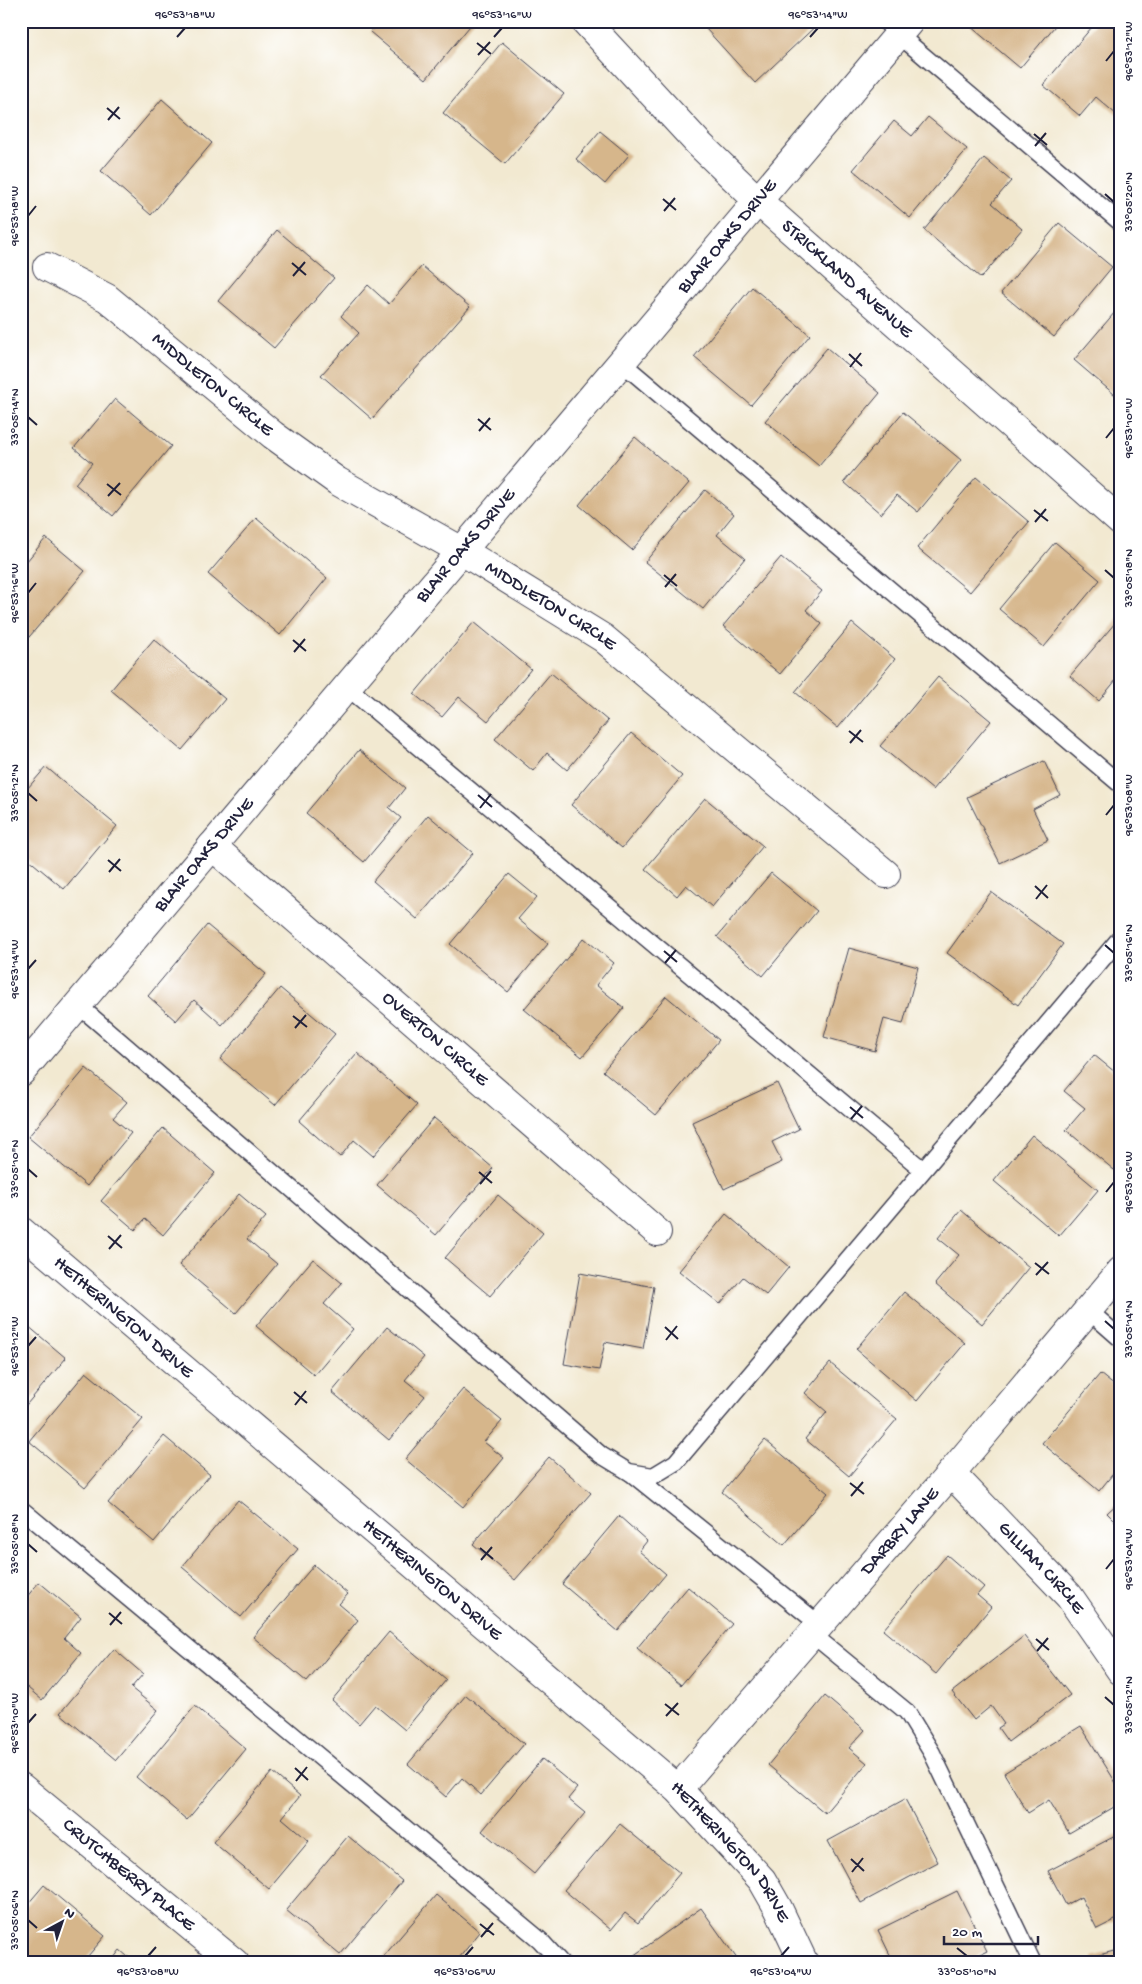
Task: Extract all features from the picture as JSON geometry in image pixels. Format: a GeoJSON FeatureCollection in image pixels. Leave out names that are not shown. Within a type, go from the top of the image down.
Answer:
{"type":"FeatureCollection","features":[{"type":"Feature","properties":{"kind":"street","name":"STRICKLAND AVENUE"},"geometry":{"type":"LineString","coordinates":[[585,21],[699,144],[758,201],[1121,522]]}},
{"type":"Feature","properties":{"kind":"street","name":"BLAIR OAKS DRIVE"},"geometry":{"type":"LineString","coordinates":[[21,1072],[758,201],[898,26]]}},
{"type":"Feature","properties":{"kind":"street","name":"MIDDLETON CIRCLE"},"geometry":{"type":"LineString","coordinates":[[47,267],[107,298],[273,435],[337,481],[462,551],[603,638],[886,874]]}},
{"type":"Feature","properties":{"kind":"street","name":"OVERTON CIRCLE"},"geometry":{"type":"LineString","coordinates":[[212,846],[657,1232]]}},
{"type":"Feature","properties":{"kind":"street","name":"HETHERINGTON DRIVE"},"geometry":{"type":"LineString","coordinates":[[21,1231],[678,1789],[762,1880],[778,1908],[804,1963]]}},
{"type":"Feature","properties":{"kind":"street","name":"DARBRY LANE"},"geometry":{"type":"LineString","coordinates":[[678,1789],[951,1473],[1121,1271]]}},
{"type":"Feature","properties":{"kind":"street","name":"GILLIAM CIRCLE"},"geometry":{"type":"LineString","coordinates":[[951,1473],[1068,1596],[1121,1671]]}},
{"type":"Feature","properties":{"kind":"street","name":"CRUTCHBERRY PLACE"},"geometry":{"type":"LineString","coordinates":[[21,1787],[235,1963]]}},
{"type":"Feature","properties":{"kind":"lane"},"geometry":{"type":"LineString","coordinates":[[898,26],[1121,223]]}},
{"type":"Feature","properties":{"kind":"lane"},"geometry":{"type":"LineString","coordinates":[[621,362],[1121,785]]}},
{"type":"Feature","properties":{"kind":"lane"},"geometry":{"type":"LineString","coordinates":[[347,687],[923,1170]]}},
{"type":"Feature","properties":{"kind":"lane"},"geometry":{"type":"LineString","coordinates":[[629,1472],[653,1476],[676,1462],[1121,937]]}},
{"type":"Feature","properties":{"kind":"lane"},"geometry":{"type":"LineString","coordinates":[[78,1005],[601,1455],[629,1472],[816,1629],[907,1712],[932,1753],[1033,1963]]}},
{"type":"Feature","properties":{"kind":"lane"},"geometry":{"type":"LineString","coordinates":[[1088,1310],[1121,1339]]}},
{"type":"Feature","properties":{"kind":"lane"},"geometry":{"type":"LineString","coordinates":[[21,1509],[540,1940],[561,1963]]}},
{"type":"Feature","properties":{"kind":"building"},"geometry":{"type":"Polygon","coordinates":[[[379,21],[474,21],[426,79],[370,32],[379,21]]]}},
{"type":"Feature","properties":{"kind":"building"},"geometry":{"type":"Polygon","coordinates":[[[714,21],[821,21],[755,83],[706,29],[714,21]]]}},
{"type":"Feature","properties":{"kind":"building"},"geometry":{"type":"Polygon","coordinates":[[[974,21],[1059,21],[1020,68],[970,26],[974,21]]]}},
{"type":"Feature","properties":{"kind":"building"},"geometry":{"type":"Polygon","coordinates":[[[1097,21],[1108,21],[1121,32],[1121,110],[1117,115],[1096,97],[1080,116],[1043,85],[1097,21]]]}},
{"type":"Feature","properties":{"kind":"building"},"geometry":{"type":"Polygon","coordinates":[[[502,42],[564,94],[505,164],[443,113],[502,42]]]}},
{"type":"Feature","properties":{"kind":"building"},"geometry":{"type":"Polygon","coordinates":[[[162,99],[212,143],[151,215],[101,171],[162,99]]]}},
{"type":"Feature","properties":{"kind":"building"},"geometry":{"type":"Polygon","coordinates":[[[928,117],[967,149],[910,218],[853,170],[894,121],[912,136],[928,117]]]}},
{"type":"Feature","properties":{"kind":"building"},"geometry":{"type":"Polygon","coordinates":[[[600,131],[629,155],[605,184],[576,159],[600,131]]]}},
{"type":"Feature","properties":{"kind":"building"},"geometry":{"type":"Polygon","coordinates":[[[984,158],[1011,181],[992,203],[1022,229],[981,278],[924,230],[984,158]]]}},
{"type":"Feature","properties":{"kind":"building"},"geometry":{"type":"Polygon","coordinates":[[[1059,223],[1112,267],[1054,337],[1001,293],[1059,223]]]}},
{"type":"Feature","properties":{"kind":"building"},"geometry":{"type":"Polygon","coordinates":[[[277,230],[334,278],[274,348],[218,301],[277,230]]]}},
{"type":"Feature","properties":{"kind":"building"},"geometry":{"type":"Polygon","coordinates":[[[422,266],[470,307],[372,419],[321,375],[359,333],[341,316],[368,285],[389,304],[422,266]]]}},
{"type":"Feature","properties":{"kind":"building"},"geometry":{"type":"Polygon","coordinates":[[[752,287],[810,335],[751,405],[694,357],[752,287]]]}},
{"type":"Feature","properties":{"kind":"building"},"geometry":{"type":"Polygon","coordinates":[[[1121,305],[1121,400],[1074,360],[1121,305]]]}},
{"type":"Feature","properties":{"kind":"building"},"geometry":{"type":"Polygon","coordinates":[[[827,348],[880,393],[819,466],[765,421],[827,348]]]}},
{"type":"Feature","properties":{"kind":"building"},"geometry":{"type":"Polygon","coordinates":[[[115,399],[171,446],[113,516],[75,484],[92,463],[74,448],[115,399]]]}},
{"type":"Feature","properties":{"kind":"building"},"geometry":{"type":"Polygon","coordinates":[[[903,412],[961,460],[918,512],[897,495],[881,514],[844,482],[903,412]]]}},
{"type":"Feature","properties":{"kind":"building"},"geometry":{"type":"Polygon","coordinates":[[[635,437],[689,483],[632,550],[579,505],[635,437]]]}},
{"type":"Feature","properties":{"kind":"building"},"geometry":{"type":"Polygon","coordinates":[[[976,477],[1029,522],[970,592],[917,548],[976,477]]]}},
{"type":"Feature","properties":{"kind":"building"},"geometry":{"type":"Polygon","coordinates":[[[705,490],[734,514],[717,535],[745,558],[703,609],[645,562],[705,490]]]}},
{"type":"Feature","properties":{"kind":"building"},"geometry":{"type":"Polygon","coordinates":[[[256,518],[327,578],[280,635],[208,574],[256,518]]]}},
{"type":"Feature","properties":{"kind":"building"},"geometry":{"type":"Polygon","coordinates":[[[46,538],[85,571],[24,643],[21,641],[21,568],[46,538]]]}},
{"type":"Feature","properties":{"kind":"building"},"geometry":{"type":"Polygon","coordinates":[[[1055,542],[1100,580],[1044,647],[999,609],[1055,542]]]}},
{"type":"Feature","properties":{"kind":"building"},"geometry":{"type":"Polygon","coordinates":[[[781,557],[822,591],[806,610],[822,624],[780,674],[723,626],[781,557]]]}},
{"type":"Feature","properties":{"kind":"building"},"geometry":{"type":"Polygon","coordinates":[[[1121,616],[1121,684],[1116,680],[1099,701],[1070,676],[1121,616]]]}},
{"type":"Feature","properties":{"kind":"building"},"geometry":{"type":"Polygon","coordinates":[[[474,622],[531,669],[488,721],[459,697],[442,717],[414,694],[474,622]]]}},
{"type":"Feature","properties":{"kind":"building"},"geometry":{"type":"Polygon","coordinates":[[[852,623],[895,659],[838,728],[795,692],[852,623]]]}},
{"type":"Feature","properties":{"kind":"building"},"geometry":{"type":"Polygon","coordinates":[[[154,639],[225,699],[182,750],[111,690],[154,639]]]}},
{"type":"Feature","properties":{"kind":"building"},"geometry":{"type":"Polygon","coordinates":[[[551,673],[608,721],[567,770],[547,753],[533,771],[495,739],[551,673]]]}},
{"type":"Feature","properties":{"kind":"building"},"geometry":{"type":"Polygon","coordinates":[[[938,677],[991,721],[933,790],[880,746],[938,677]]]}},
{"type":"Feature","properties":{"kind":"building"},"geometry":{"type":"Polygon","coordinates":[[[631,733],[682,776],[622,848],[571,805],[631,733]]]}},
{"type":"Feature","properties":{"kind":"building"},"geometry":{"type":"Polygon","coordinates":[[[359,750],[405,788],[389,808],[401,818],[364,862],[306,813],[359,750]]]}},
{"type":"Feature","properties":{"kind":"building"},"geometry":{"type":"Polygon","coordinates":[[[1044,761],[1060,795],[1033,809],[1048,840],[1000,863],[967,797],[1044,761]]]}},
{"type":"Feature","properties":{"kind":"building"},"geometry":{"type":"Polygon","coordinates":[[[46,767],[117,826],[64,889],[21,853],[21,796],[46,767]]]}},
{"type":"Feature","properties":{"kind":"building"},"geometry":{"type":"Polygon","coordinates":[[[705,798],[763,846],[712,907],[686,885],[677,896],[645,869],[705,798]]]}},
{"type":"Feature","properties":{"kind":"building"},"geometry":{"type":"Polygon","coordinates":[[[428,815],[473,853],[417,919],[373,881],[428,815]]]}},
{"type":"Feature","properties":{"kind":"building"},"geometry":{"type":"Polygon","coordinates":[[[771,873],[817,911],[763,976],[717,937],[771,873]]]}},
{"type":"Feature","properties":{"kind":"building"},"geometry":{"type":"Polygon","coordinates":[[[509,874],[537,897],[518,919],[548,944],[508,992],[450,944],[509,874]]]}},
{"type":"Feature","properties":{"kind":"building"},"geometry":{"type":"Polygon","coordinates":[[[991,892],[1063,944],[1018,1005],[947,953],[991,892]]]}},
{"type":"Feature","properties":{"kind":"building"},"geometry":{"type":"Polygon","coordinates":[[[207,925],[266,974],[222,1025],[194,1000],[176,1021],[148,996],[207,925]]]}},
{"type":"Feature","properties":{"kind":"building"},"geometry":{"type":"Polygon","coordinates":[[[584,938],[614,963],[596,985],[624,1008],[582,1057],[524,1009],[584,938]]]}},
{"type":"Feature","properties":{"kind":"building"},"geometry":{"type":"Polygon","coordinates":[[[849,948],[918,967],[903,1024],[884,1019],[875,1051],[824,1037],[849,948]]]}},
{"type":"Feature","properties":{"kind":"building"},"geometry":{"type":"Polygon","coordinates":[[[280,988],[335,1034],[275,1105],[220,1059],[280,988]]]}},
{"type":"Feature","properties":{"kind":"building"},"geometry":{"type":"Polygon","coordinates":[[[666,996],[719,1040],[656,1115],[603,1071],[666,996]]]}},
{"type":"Feature","properties":{"kind":"building"},"geometry":{"type":"Polygon","coordinates":[[[357,1053],[417,1105],[373,1156],[354,1140],[340,1157],[299,1121],[357,1053]]]}},
{"type":"Feature","properties":{"kind":"building"},"geometry":{"type":"Polygon","coordinates":[[[1094,1055],[1121,1077],[1121,1162],[1114,1170],[1066,1130],[1085,1108],[1064,1091],[1094,1055]]]}},
{"type":"Feature","properties":{"kind":"building"},"geometry":{"type":"Polygon","coordinates":[[[86,1068],[127,1102],[113,1118],[131,1133],[87,1186],[28,1137],[86,1068]]]}},
{"type":"Feature","properties":{"kind":"building"},"geometry":{"type":"Polygon","coordinates":[[[777,1083],[799,1129],[772,1142],[782,1162],[724,1189],[692,1122],[777,1083]]]}},
{"type":"Feature","properties":{"kind":"building"},"geometry":{"type":"Polygon","coordinates":[[[434,1118],[493,1168],[436,1235],[377,1185],[434,1118]]]}},
{"type":"Feature","properties":{"kind":"building"},"geometry":{"type":"Polygon","coordinates":[[[163,1128],[215,1173],[163,1235],[145,1219],[135,1230],[101,1201],[163,1128]]]}},
{"type":"Feature","properties":{"kind":"building"},"geometry":{"type":"Polygon","coordinates":[[[1032,1135],[1098,1190],[1059,1236],[994,1181],[1032,1135]]]}},
{"type":"Feature","properties":{"kind":"building"},"geometry":{"type":"Polygon","coordinates":[[[239,1194],[266,1217],[247,1239],[277,1264],[236,1313],[179,1265],[239,1194]]]}},
{"type":"Feature","properties":{"kind":"building"},"geometry":{"type":"Polygon","coordinates":[[[498,1195],[543,1233],[490,1296],[445,1258],[498,1195]]]}},
{"type":"Feature","properties":{"kind":"building"},"geometry":{"type":"Polygon","coordinates":[[[961,1210],[1029,1267],[982,1324],[935,1284],[959,1255],[938,1238],[961,1210]]]}},
{"type":"Feature","properties":{"kind":"building"},"geometry":{"type":"Polygon","coordinates":[[[726,1214],[789,1267],[766,1295],[743,1277],[720,1304],[679,1271],[726,1214]]]}},
{"type":"Feature","properties":{"kind":"building"},"geometry":{"type":"Polygon","coordinates":[[[313,1259],[342,1283],[324,1304],[353,1329],[314,1375],[256,1326],[313,1259]]]}},
{"type":"Feature","properties":{"kind":"building"},"geometry":{"type":"Polygon","coordinates":[[[580,1273],[654,1287],[643,1349],[605,1342],[599,1370],[564,1364],[580,1273]]]}},
{"type":"Feature","properties":{"kind":"building"},"geometry":{"type":"Polygon","coordinates":[[[904,1292],[965,1343],[917,1401],[856,1349],[904,1292]]]}},
{"type":"Feature","properties":{"kind":"building"},"geometry":{"type":"Polygon","coordinates":[[[21,1320],[66,1358],[21,1411],[21,1320]]]}},
{"type":"Feature","properties":{"kind":"building"},"geometry":{"type":"Polygon","coordinates":[[[387,1327],[424,1357],[405,1380],[425,1396],[389,1440],[332,1392],[387,1327]]]}},
{"type":"Feature","properties":{"kind":"building"},"geometry":{"type":"Polygon","coordinates":[[[830,1363],[897,1419],[849,1476],[805,1439],[827,1412],[805,1393],[830,1363]]]}},
{"type":"Feature","properties":{"kind":"building"},"geometry":{"type":"Polygon","coordinates":[[[86,1372],[143,1419],[85,1488],[29,1441],[86,1372]]]}},
{"type":"Feature","properties":{"kind":"building"},"geometry":{"type":"Polygon","coordinates":[[[1100,1374],[1121,1391],[1121,1408],[1118,1412],[1121,1414],[1121,1464],[1099,1491],[1042,1443],[1100,1374]]]}},
{"type":"Feature","properties":{"kind":"building"},"geometry":{"type":"Polygon","coordinates":[[[463,1389],[502,1421],[484,1442],[504,1458],[463,1507],[405,1459],[463,1389]]]}},
{"type":"Feature","properties":{"kind":"building"},"geometry":{"type":"Polygon","coordinates":[[[164,1436],[210,1475],[154,1542],[108,1503],[164,1436]]]}},
{"type":"Feature","properties":{"kind":"building"},"geometry":{"type":"Polygon","coordinates":[[[765,1440],[828,1493],[784,1545],[722,1492],[765,1440]]]}},
{"type":"Feature","properties":{"kind":"building"},"geometry":{"type":"Polygon","coordinates":[[[549,1457],[591,1493],[515,1580],[473,1544],[549,1457]]]}},
{"type":"Feature","properties":{"kind":"building"},"geometry":{"type":"Polygon","coordinates":[[[238,1500],[298,1549],[241,1617],[182,1567],[238,1500]]]}},
{"type":"Feature","properties":{"kind":"building"},"geometry":{"type":"Polygon","coordinates":[[[1121,1500],[1121,1527],[1107,1513],[1121,1500]]]}},
{"type":"Feature","properties":{"kind":"building"},"geometry":{"type":"Polygon","coordinates":[[[619,1516],[647,1541],[639,1551],[666,1574],[618,1631],[562,1584],[619,1516]]]}},
{"type":"Feature","properties":{"kind":"building"},"geometry":{"type":"Polygon","coordinates":[[[947,1555],[984,1587],[977,1595],[991,1607],[936,1674],[883,1630],[947,1555]]]}},
{"type":"Feature","properties":{"kind":"building"},"geometry":{"type":"Polygon","coordinates":[[[314,1565],[348,1594],[339,1604],[358,1620],[307,1682],[253,1637],[314,1565]]]}},
{"type":"Feature","properties":{"kind":"building"},"geometry":{"type":"Polygon","coordinates":[[[39,1582],[81,1617],[64,1638],[81,1653],[42,1700],[21,1682],[21,1604],[39,1582]]]}},
{"type":"Feature","properties":{"kind":"building"},"geometry":{"type":"Polygon","coordinates":[[[688,1587],[732,1624],[681,1685],[637,1648],[688,1587]]]}},
{"type":"Feature","properties":{"kind":"building"},"geometry":{"type":"Polygon","coordinates":[[[389,1632],[446,1680],[405,1730],[375,1705],[359,1724],[332,1700],[389,1632]]]}},
{"type":"Feature","properties":{"kind":"building"},"geometry":{"type":"Polygon","coordinates":[[[1024,1636],[1070,1695],[1008,1742],[998,1728],[1004,1724],[991,1706],[974,1720],[952,1692],[1024,1636]]]}},
{"type":"Feature","properties":{"kind":"building"},"geometry":{"type":"Polygon","coordinates":[[[114,1649],[143,1674],[131,1688],[158,1710],[116,1760],[60,1713],[114,1649]]]}},
{"type":"Feature","properties":{"kind":"building"},"geometry":{"type":"Polygon","coordinates":[[[466,1695],[524,1744],[481,1795],[462,1778],[446,1797],[408,1764],[466,1695]]]}},
{"type":"Feature","properties":{"kind":"building"},"geometry":{"type":"Polygon","coordinates":[[[825,1696],[865,1730],[849,1748],[867,1763],[825,1813],[768,1765],[825,1696]]]}},
{"type":"Feature","properties":{"kind":"building"},"geometry":{"type":"Polygon","coordinates":[[[195,1706],[246,1749],[187,1820],[136,1777],[195,1706]]]}},
{"type":"Feature","properties":{"kind":"building"},"geometry":{"type":"Polygon","coordinates":[[[1081,1726],[1121,1791],[1121,1803],[1069,1833],[1049,1800],[1028,1813],[1004,1773],[1081,1726]]]}},
{"type":"Feature","properties":{"kind":"building"},"geometry":{"type":"Polygon","coordinates":[[[542,1759],[577,1788],[568,1799],[585,1813],[534,1874],[482,1831],[542,1759]]]}},
{"type":"Feature","properties":{"kind":"building"},"geometry":{"type":"Polygon","coordinates":[[[272,1772],[300,1796],[282,1818],[309,1841],[269,1889],[213,1842],[272,1772]]]}},
{"type":"Feature","properties":{"kind":"building"},"geometry":{"type":"Polygon","coordinates":[[[905,1799],[938,1862],[861,1903],[828,1841],[905,1799]]]}},
{"type":"Feature","properties":{"kind":"building"},"geometry":{"type":"Polygon","coordinates":[[[620,1824],[680,1873],[638,1923],[625,1913],[611,1930],[564,1890],[620,1824]]]}},
{"type":"Feature","properties":{"kind":"building"},"geometry":{"type":"Polygon","coordinates":[[[1121,1833],[1121,1917],[1097,1929],[1081,1897],[1066,1905],[1048,1871],[1121,1833]]]}},
{"type":"Feature","properties":{"kind":"building"},"geometry":{"type":"Polygon","coordinates":[[[348,1836],[402,1881],[340,1955],[286,1910],[348,1836]]]}},
{"type":"Feature","properties":{"kind":"building"},"geometry":{"type":"Polygon","coordinates":[[[44,1885],[105,1936],[82,1963],[21,1963],[21,1912],[44,1885]]]}},
{"type":"Feature","properties":{"kind":"building"},"geometry":{"type":"Polygon","coordinates":[[[957,1891],[987,1951],[963,1963],[894,1963],[878,1930],[957,1891]]]}},
{"type":"Feature","properties":{"kind":"building"},"geometry":{"type":"Polygon","coordinates":[[[436,1895],[480,1932],[455,1963],[390,1963],[383,1957],[436,1895]]]}},
{"type":"Feature","properties":{"kind":"building"},"geometry":{"type":"Polygon","coordinates":[[[701,1908],[740,1963],[623,1963],[701,1908]]]}},
{"type":"Feature","properties":{"kind":"building"},"geometry":{"type":"Polygon","coordinates":[[[1121,1949],[1121,1963],[1093,1963],[1092,1957],[1121,1949]]]}},
{"type":"Feature","properties":{"kind":"building"},"geometry":{"type":"Polygon","coordinates":[[[120,1950],[135,1963],[110,1963],[120,1950]]]}}]}
